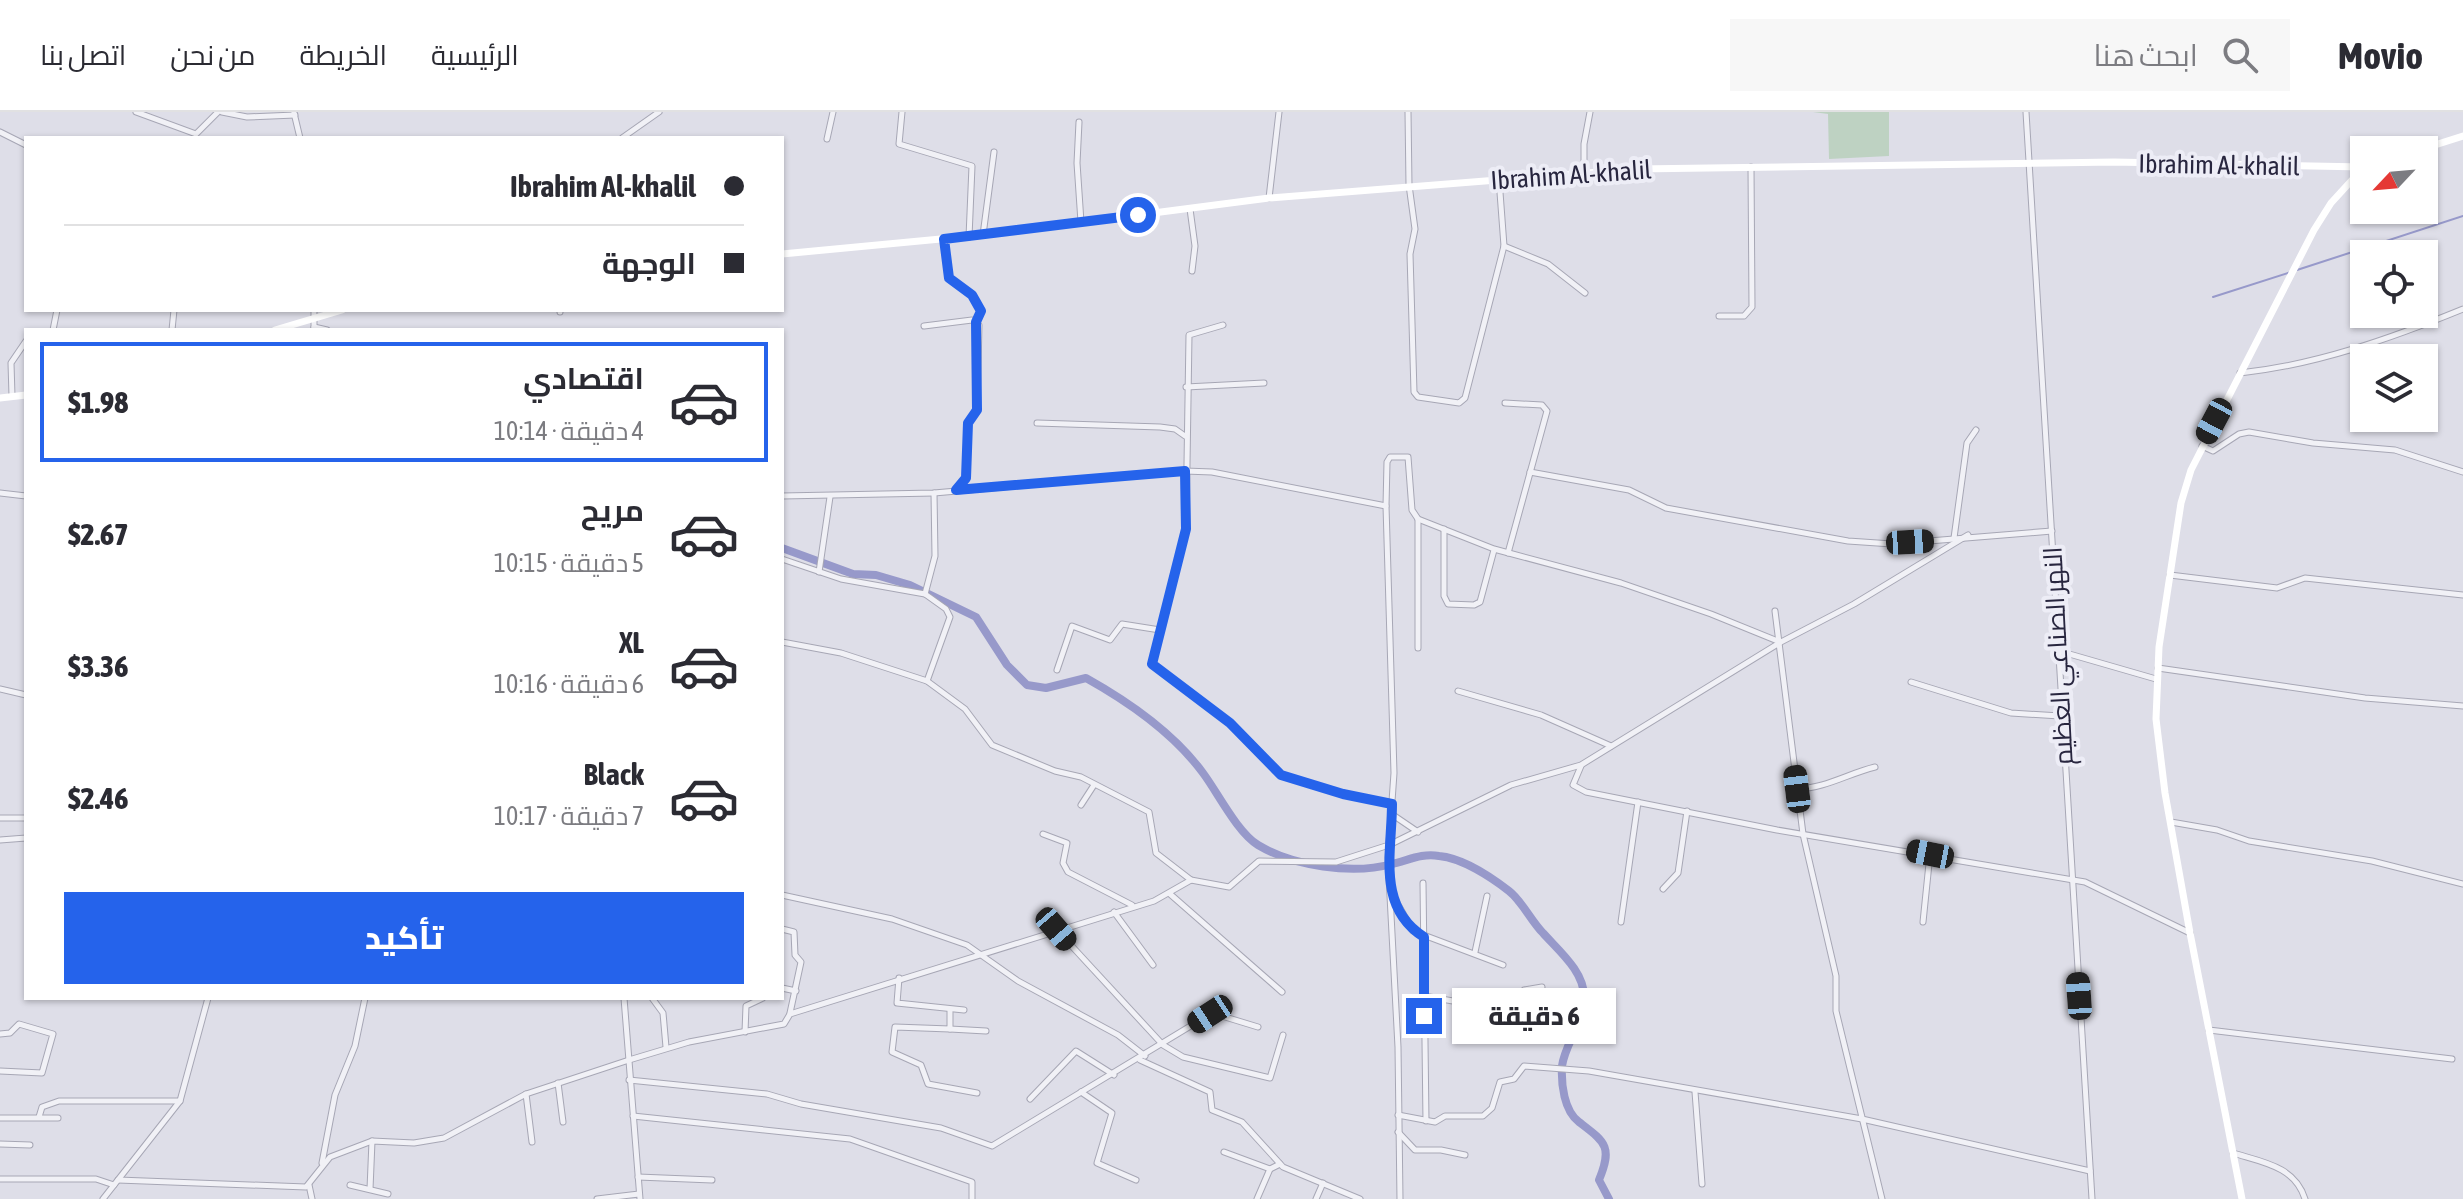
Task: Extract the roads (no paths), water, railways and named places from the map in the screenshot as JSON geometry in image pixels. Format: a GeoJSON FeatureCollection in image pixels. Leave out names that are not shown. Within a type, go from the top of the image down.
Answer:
{"type":"FeatureCollection","features":[{"type":"Feature","properties":{"kind":"street"},"geometry":{"type":"LineString","coordinates":[[136,112],[199,136],[220,112],[247,117],[294,113],[300,136]]}},
{"type":"Feature","properties":{"kind":"street"},"geometry":{"type":"LineString","coordinates":[[625,136],[659,112]]}},
{"type":"Feature","properties":{"kind":"street"},"geometry":{"type":"LineString","coordinates":[[827,139],[833,112]]}},
{"type":"Feature","properties":{"kind":"street"},"geometry":{"type":"LineString","coordinates":[[902,112],[898,143],[972,166],[969,237]]}},
{"type":"Feature","properties":{"kind":"street"},"geometry":{"type":"LineString","coordinates":[[1269,198],[1279,112]]}},
{"type":"Feature","properties":{"kind":"street"},"geometry":{"type":"LineString","coordinates":[[1408,112],[1409,185],[1415,229],[1410,254],[1415,395],[1459,403],[1465,398],[1504,246],[1499,179]]}},
{"type":"Feature","properties":{"kind":"street"},"geometry":{"type":"LineString","coordinates":[[1584,174],[1590,112]]}},
{"type":"Feature","properties":{"kind":"street","name":"النهر الصناعي العظيم"},"geometry":{"type":"LineString","coordinates":[[2026,112],[2059,651],[2060,716],[2092,1199]]}},
{"type":"Feature","properties":{"kind":"street"},"geometry":{"type":"LineString","coordinates":[[1079,122],[1077,163],[1081,222]]}},
{"type":"Feature","properties":{"kind":"street"},"geometry":{"type":"LineString","coordinates":[[0,132],[24,144]]}},
{"type":"Feature","properties":{"kind":"street"},"geometry":{"type":"LineString","coordinates":[[2438,144],[2463,136]]}},
{"type":"Feature","properties":{"kind":"street"},"geometry":{"type":"LineString","coordinates":[[983,235],[994,152]]}},
{"type":"Feature","properties":{"kind":"street","name":"Ibrahim Al-khalil"},"geometry":{"type":"LineString","coordinates":[[784,254],[969,237],[1269,198],[1584,174],[1751,166],[2029,163],[2350,167]]}},
{"type":"Feature","properties":{"kind":"street"},"geometry":{"type":"LineString","coordinates":[[1719,316],[1748,315],[1752,307],[1751,166]]}},
{"type":"Feature","properties":{"kind":"street"},"geometry":{"type":"LineString","coordinates":[[2242,1199],[2160,760],[2157,668],[2181,503],[2201,446],[2314,230],[2331,203],[2350,182]]}},
{"type":"Feature","properties":{"kind":"street"},"geometry":{"type":"LineString","coordinates":[[1190,209],[1195,246],[1192,271]]}},
{"type":"Feature","properties":{"kind":"street"},"geometry":{"type":"LineString","coordinates":[[944,239],[949,278],[972,295],[981,311],[976,322],[977,410],[968,423],[966,478],[956,490]]}},
{"type":"Feature","properties":{"kind":"street"},"geometry":{"type":"LineString","coordinates":[[1504,246],[1548,264],[1585,293]]}},
{"type":"Feature","properties":{"kind":"street"},"geometry":{"type":"LineString","coordinates":[[2240,373],[2301,364],[2394,336],[2463,309]]}},
{"type":"Feature","properties":{"kind":"street"},"geometry":{"type":"LineString","coordinates":[[280,328],[314,314]]}},
{"type":"Feature","properties":{"kind":"street"},"geometry":{"type":"LineString","coordinates":[[924,326],[976,322]]}},
{"type":"Feature","properties":{"kind":"street"},"geometry":{"type":"LineString","coordinates":[[1223,325],[1189,335],[1186,529],[1152,664],[1230,723],[1281,775],[1343,794],[1392,804]]}},
{"type":"Feature","properties":{"kind":"street"},"geometry":{"type":"LineString","coordinates":[[12,396],[11,363],[24,344]]}},
{"type":"Feature","properties":{"kind":"street"},"geometry":{"type":"LineString","coordinates":[[1186,387],[1264,383]]}},
{"type":"Feature","properties":{"kind":"street"},"geometry":{"type":"LineString","coordinates":[[0,398],[24,395]]}},
{"type":"Feature","properties":{"kind":"street"},"geometry":{"type":"LineString","coordinates":[[1505,403],[1545,407],[1508,553]]}},
{"type":"Feature","properties":{"kind":"street"},"geometry":{"type":"LineString","coordinates":[[1037,423],[1160,427],[1175,429],[1186,436]]}},
{"type":"Feature","properties":{"kind":"street"},"geometry":{"type":"LineString","coordinates":[[1954,538],[1967,443],[1976,430]]}},
{"type":"Feature","properties":{"kind":"street"},"geometry":{"type":"LineString","coordinates":[[2201,446],[2213,451],[2239,434],[2249,432],[2313,443],[2395,450],[2463,472]]}},
{"type":"Feature","properties":{"kind":"street"},"geometry":{"type":"LineString","coordinates":[[1400,1199],[1398,1033],[1389,845],[1392,815],[1390,553],[1386,506],[1387,462],[1390,457],[1408,457],[1412,510],[1418,519],[1418,648]]}},
{"type":"Feature","properties":{"kind":"street"},"geometry":{"type":"LineString","coordinates":[[784,496],[934,493],[1185,471],[1212,472],[1386,506]]}},
{"type":"Feature","properties":{"kind":"street"},"geometry":{"type":"LineString","coordinates":[[1530,472],[1629,490],[1666,508],[1848,541],[1892,544],[1968,535],[2052,531]]}},
{"type":"Feature","properties":{"kind":"street"},"geometry":{"type":"LineString","coordinates":[[0,493],[24,496]]}},
{"type":"Feature","properties":{"kind":"street"},"geometry":{"type":"LineString","coordinates":[[925,594],[935,556],[934,493]]}},
{"type":"Feature","properties":{"kind":"street"},"geometry":{"type":"LineString","coordinates":[[819,572],[830,497]]}},
{"type":"Feature","properties":{"kind":"street"},"geometry":{"type":"LineString","coordinates":[[1418,519],[1494,549],[1621,583],[1781,642]]}},
{"type":"Feature","properties":{"kind":"street"},"geometry":{"type":"LineString","coordinates":[[1444,529],[1444,596],[1448,604],[1474,605],[1480,602],[1494,549]]}},
{"type":"Feature","properties":{"kind":"street"},"geometry":{"type":"LineString","coordinates":[[784,642],[841,653],[927,681],[965,709],[992,745],[1094,785],[1149,812],[1156,853],[1191,880],[1229,887],[1259,861],[1336,862],[1389,845],[1511,785],[1581,765],[1781,642],[1854,604],[1968,535]]}},
{"type":"Feature","properties":{"kind":"street"},"geometry":{"type":"LineString","coordinates":[[784,560],[819,572],[925,594],[946,609],[950,617],[927,681]]}},
{"type":"Feature","properties":{"kind":"street"},"geometry":{"type":"LineString","coordinates":[[2170,575],[2277,588],[2299,579],[2313,578],[2463,595]]}},
{"type":"Feature","properties":{"kind":"street"},"geometry":{"type":"LineString","coordinates":[[1775,611],[1803,834],[1836,976],[1836,1011],[1882,1199]]}},
{"type":"Feature","properties":{"kind":"street"},"geometry":{"type":"LineString","coordinates":[[1057,670],[1072,626],[1110,640],[1122,624],[1160,630]]}},
{"type":"Feature","properties":{"kind":"street"},"geometry":{"type":"LineString","coordinates":[[2059,651],[2156,679]]}},
{"type":"Feature","properties":{"kind":"street"},"geometry":{"type":"LineString","coordinates":[[2157,668],[2365,698],[2463,706]]}},
{"type":"Feature","properties":{"kind":"street"},"geometry":{"type":"LineString","coordinates":[[1911,682],[2011,713],[2060,716]]}},
{"type":"Feature","properties":{"kind":"street"},"geometry":{"type":"LineString","coordinates":[[0,689],[24,695]]}},
{"type":"Feature","properties":{"kind":"street"},"geometry":{"type":"LineString","coordinates":[[1458,691],[1541,715],[1612,746]]}},
{"type":"Feature","properties":{"kind":"street"},"geometry":{"type":"LineString","coordinates":[[1581,765],[1573,783],[1576,789],[1803,834],[2071,879],[2103,888],[2190,933]]}},
{"type":"Feature","properties":{"kind":"street"},"geometry":{"type":"LineString","coordinates":[[1797,789],[1825,787],[1856,772],[1875,767]]}},
{"type":"Feature","properties":{"kind":"street"},"geometry":{"type":"LineString","coordinates":[[1081,805],[1094,785]]}},
{"type":"Feature","properties":{"kind":"street"},"geometry":{"type":"LineString","coordinates":[[1621,922],[1638,802]]}},
{"type":"Feature","properties":{"kind":"street"},"geometry":{"type":"LineString","coordinates":[[1663,889],[1678,873],[1687,811]]}},
{"type":"Feature","properties":{"kind":"street"},"geometry":{"type":"LineString","coordinates":[[1392,815],[1418,832]]}},
{"type":"Feature","properties":{"kind":"street"},"geometry":{"type":"LineString","coordinates":[[0,818],[24,818]]}},
{"type":"Feature","properties":{"kind":"street"},"geometry":{"type":"LineString","coordinates":[[2171,822],[2217,830],[2249,841],[2372,861],[2463,884]]}},
{"type":"Feature","properties":{"kind":"street"},"geometry":{"type":"LineString","coordinates":[[1043,834],[1067,843],[1063,863],[1068,872],[1133,906]]}},
{"type":"Feature","properties":{"kind":"street"},"geometry":{"type":"LineString","coordinates":[[0,840],[24,838]]}},
{"type":"Feature","properties":{"kind":"street"},"geometry":{"type":"LineString","coordinates":[[1923,922],[1930,854]]}},
{"type":"Feature","properties":{"kind":"street"},"geometry":{"type":"LineString","coordinates":[[790,1014],[899,978],[983,956],[1056,929],[1170,894],[1191,880]]}},
{"type":"Feature","properties":{"kind":"street"},"geometry":{"type":"LineString","coordinates":[[1423,883],[1426,1121]]}},
{"type":"Feature","properties":{"kind":"street"},"geometry":{"type":"LineString","coordinates":[[1390,890],[1407,924],[1424,937],[1475,952],[1503,965]]}},
{"type":"Feature","properties":{"kind":"street"},"geometry":{"type":"LineString","coordinates":[[1170,894],[1282,992]]}},
{"type":"Feature","properties":{"kind":"street"},"geometry":{"type":"LineString","coordinates":[[784,895],[892,919],[967,945],[1029,987],[1118,1035],[1142,1058],[1212,1092],[1212,1110],[1242,1122],[1280,1164],[1360,1199]]}},
{"type":"Feature","properties":{"kind":"street"},"geometry":{"type":"LineString","coordinates":[[1475,952],[1487,896]]}},
{"type":"Feature","properties":{"kind":"street"},"geometry":{"type":"LineString","coordinates":[[1114,912],[1153,965]]}},
{"type":"Feature","properties":{"kind":"street"},"geometry":{"type":"LineString","coordinates":[[1056,929],[1163,1045],[1183,1057],[1270,1078],[1283,1035]]}},
{"type":"Feature","properties":{"kind":"street"},"geometry":{"type":"LineString","coordinates":[[0,1178],[96,1179],[116,1183],[301,1189],[309,1185],[330,1157],[372,1141],[414,1143],[444,1138],[526,1094],[558,1083],[666,1047],[784,1024],[790,1014],[801,962],[795,955],[794,932],[784,930]]}},
{"type":"Feature","properties":{"kind":"street"},"geometry":{"type":"LineString","coordinates":[[899,978],[897,1003],[964,1010]]}},
{"type":"Feature","properties":{"kind":"street"},"geometry":{"type":"LineString","coordinates":[[1424,996],[1476,1005],[1507,1023],[1512,1019],[1524,990],[1542,987]]}},
{"type":"Feature","properties":{"kind":"street"},"geometry":{"type":"LineString","coordinates":[[784,988],[796,991]]}},
{"type":"Feature","properties":{"kind":"street"},"geometry":{"type":"LineString","coordinates":[[103,1199],[180,1101],[207,1000]]}},
{"type":"Feature","properties":{"kind":"street"},"geometry":{"type":"LineString","coordinates":[[322,1164],[320,1157],[335,1095],[355,1046],[365,1000]]}},
{"type":"Feature","properties":{"kind":"street"},"geometry":{"type":"LineString","coordinates":[[597,1199],[640,1196],[624,1000]]}},
{"type":"Feature","properties":{"kind":"street"},"geometry":{"type":"LineString","coordinates":[[653,1000],[663,1013],[666,1047]]}},
{"type":"Feature","properties":{"kind":"street"},"geometry":{"type":"LineString","coordinates":[[745,1032],[746,1006],[759,1000]]}},
{"type":"Feature","properties":{"kind":"street"},"geometry":{"type":"LineString","coordinates":[[950,1010],[950,1029]]}},
{"type":"Feature","properties":{"kind":"street"},"geometry":{"type":"LineString","coordinates":[[629,1080],[767,1094],[801,1104],[941,1128],[992,1146],[1215,1012],[1258,1027]]}},
{"type":"Feature","properties":{"kind":"street"},"geometry":{"type":"LineString","coordinates":[[0,1034],[10,1033],[19,1024],[53,1034],[42,1073],[0,1071]]}},
{"type":"Feature","properties":{"kind":"street"},"geometry":{"type":"LineString","coordinates":[[977,1093],[928,1084],[921,1065],[892,1052],[895,1027],[986,1031]]}},
{"type":"Feature","properties":{"kind":"street"},"geometry":{"type":"LineString","coordinates":[[2209,1030],[2452,1059]]}},
{"type":"Feature","properties":{"kind":"street"},"geometry":{"type":"LineString","coordinates":[[1030,1099],[1076,1051],[1114,1075]]}},
{"type":"Feature","properties":{"kind":"street"},"geometry":{"type":"LineString","coordinates":[[1398,1115],[1437,1121],[1448,1115],[1473,1118],[1488,1114],[1500,1082],[1514,1079],[1525,1065],[1589,1071],[1862,1119],[2090,1171]]}},
{"type":"Feature","properties":{"kind":"street"},"geometry":{"type":"LineString","coordinates":[[558,1083],[563,1122]]}},
{"type":"Feature","properties":{"kind":"street"},"geometry":{"type":"LineString","coordinates":[[1081,1092],[1112,1113],[1096,1162],[1136,1180]]}},
{"type":"Feature","properties":{"kind":"street"},"geometry":{"type":"LineString","coordinates":[[1695,1092],[1702,1184]]}},
{"type":"Feature","properties":{"kind":"street"},"geometry":{"type":"LineString","coordinates":[[526,1094],[532,1142]]}},
{"type":"Feature","properties":{"kind":"street"},"geometry":{"type":"LineString","coordinates":[[39,1117],[42,1107],[59,1101],[180,1101]]}},
{"type":"Feature","properties":{"kind":"street"},"geometry":{"type":"LineString","coordinates":[[633,1116],[867,1143],[972,1182],[972,1199]]}},
{"type":"Feature","properties":{"kind":"street"},"geometry":{"type":"LineString","coordinates":[[0,1118],[58,1118]]}},
{"type":"Feature","properties":{"kind":"street"},"geometry":{"type":"LineString","coordinates":[[1398,1131],[1415,1150],[1441,1150],[1465,1155]]}},
{"type":"Feature","properties":{"kind":"street"},"geometry":{"type":"LineString","coordinates":[[370,1189],[372,1141]]}},
{"type":"Feature","properties":{"kind":"street"},"geometry":{"type":"LineString","coordinates":[[0,1144],[30,1145]]}},
{"type":"Feature","properties":{"kind":"street"},"geometry":{"type":"LineString","coordinates":[[1224,1152],[1270,1169]]}},
{"type":"Feature","properties":{"kind":"street"},"geometry":{"type":"LineString","coordinates":[[2233,1153],[2287,1172],[2297,1180],[2305,1199]]}},
{"type":"Feature","properties":{"kind":"street"},"geometry":{"type":"LineString","coordinates":[[1257,1199],[1270,1169],[1280,1164]]}},
{"type":"Feature","properties":{"kind":"street"},"geometry":{"type":"LineString","coordinates":[[638,1177],[712,1180]]}},
{"type":"Feature","properties":{"kind":"street"},"geometry":{"type":"LineString","coordinates":[[1316,1199],[1323,1183]]}},
{"type":"Feature","properties":{"kind":"street"},"geometry":{"type":"LineString","coordinates":[[309,1185],[312,1199]]}},
{"type":"Feature","properties":{"kind":"street"},"geometry":{"type":"LineString","coordinates":[[350,1185],[388,1194]]}},
{"type":"Feature","properties":{"kind":"waterway"},"geometry":{"type":"LineString","coordinates":[[2297,270],[2463,216]]}},
{"type":"Feature","properties":{"kind":"waterway"},"geometry":{"type":"LineString","coordinates":[[2213,297],[2291,272]]}},
{"type":"Feature","properties":{"kind":"waterway"},"geometry":{"type":"LineString","coordinates":[[784,549],[853,574],[876,575],[910,585],[976,617],[1007,665],[1027,685],[1046,688],[1086,678],[1118,697],[1178,744],[1203,773],[1243,831],[1258,845],[1272,852],[1305,863],[1359,869],[1433,855],[1467,864],[1509,891],[1570,962],[1583,988],[1583,1007],[1562,1066],[1563,1089],[1574,1117],[1604,1146],[1605,1159],[1599,1180],[1609,1199]]}}]}
